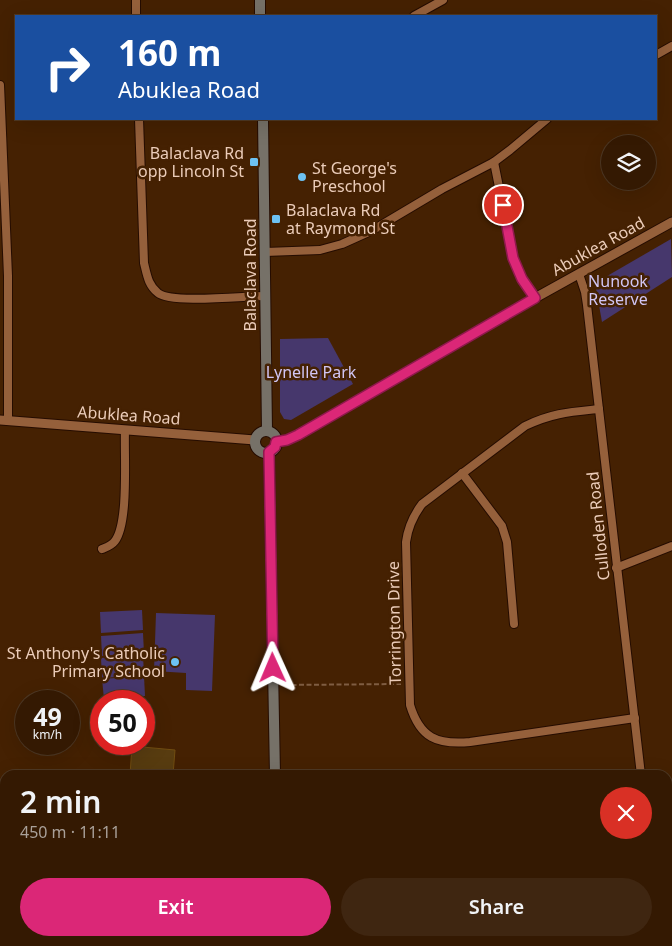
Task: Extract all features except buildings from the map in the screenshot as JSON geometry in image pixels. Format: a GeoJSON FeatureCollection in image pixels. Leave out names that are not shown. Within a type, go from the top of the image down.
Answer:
{"type":"FeatureCollection","features":[{"type":"Feature","properties":{"kind":"main road"},"geometry":{"type":"LineString","coordinates":[[260,0],[260,15]]}},
{"type":"Feature","properties":{"kind":"main road","name":"Balaclava Road"},"geometry":{"type":"LineString","coordinates":[[263,120],[267,431]]}},
{"type":"Feature","properties":{"kind":"main road"},"geometry":{"type":"LineString","coordinates":[[267,431],[274,435],[276,442],[275,447],[269,452],[259,450],[255,444],[258,434],[267,431]]}},
{"type":"Feature","properties":{"kind":"main road"},"geometry":{"type":"LineString","coordinates":[[269,452],[275,770]]}},
{"type":"Feature","properties":{"kind":"street"},"geometry":{"type":"LineString","coordinates":[[136,0],[136,15]]}},
{"type":"Feature","properties":{"kind":"street"},"geometry":{"type":"LineString","coordinates":[[416,15],[444,0]]}},
{"type":"Feature","properties":{"kind":"street"},"geometry":{"type":"LineString","coordinates":[[657,54],[672,46]]}},
{"type":"Feature","properties":{"kind":"street"},"geometry":{"type":"LineString","coordinates":[[0,86],[4,276],[4,421]]}},
{"type":"Feature","properties":{"kind":"street"},"geometry":{"type":"LineString","coordinates":[[139,120],[144,263],[149,283],[159,295],[179,299],[265,296]]}},
{"type":"Feature","properties":{"kind":"street"},"geometry":{"type":"LineString","coordinates":[[265,252],[306,252],[330,248],[373,230],[442,189],[494,162],[546,120]]}},
{"type":"Feature","properties":{"kind":"street"},"geometry":{"type":"LineString","coordinates":[[494,162],[513,258],[522,279],[535,298]]}},
{"type":"Feature","properties":{"kind":"street","name":"Abuklea Road"},"geometry":{"type":"LineString","coordinates":[[276,442],[298,435],[535,298],[672,222]]}},
{"type":"Feature","properties":{"kind":"street","name":"Culloden Road"},"geometry":{"type":"LineString","coordinates":[[579,274],[587,305],[640,770]]}},
{"type":"Feature","properties":{"kind":"street","name":"Torrington Drive"},"geometry":{"type":"LineString","coordinates":[[599,409],[544,417],[525,426],[422,504],[414,516],[408,529],[406,542],[410,705],[414,720],[423,730],[435,739],[446,743],[470,742],[635,718]]}},
{"type":"Feature","properties":{"kind":"street","name":"Abuklea Road"},"geometry":{"type":"LineString","coordinates":[[4,421],[255,440]]}},
{"type":"Feature","properties":{"kind":"street"},"geometry":{"type":"LineString","coordinates":[[102,549],[114,542],[122,523],[125,430]]}},
{"type":"Feature","properties":{"kind":"street"},"geometry":{"type":"LineString","coordinates":[[462,473],[502,526],[507,542],[514,624]]}},
{"type":"Feature","properties":{"kind":"street"},"geometry":{"type":"LineString","coordinates":[[616,568],[672,546]]}},
{"type":"Feature","properties":{"kind":"path"},"geometry":{"type":"LineString","coordinates":[[284,685],[409,684]]}},
{"type":"Feature","properties":{"kind":"green space","name":"Nunook Reserve"},"geometry":{"type":"Polygon","coordinates":[[[671,239],[672,277],[602,322],[595,283],[671,239]]]}},
{"type":"Feature","properties":{"kind":"green space","name":"Lynelle Park"},"geometry":{"type":"Polygon","coordinates":[[[328,338],[353,384],[291,420],[284,419],[280,412],[280,339],[328,338]]]}},
{"type":"Feature","properties":{"kind":"green space"},"geometry":{"type":"Polygon","coordinates":[[[142,610],[143,630],[101,633],[100,612],[142,610]]]}},
{"type":"Feature","properties":{"kind":"green space"},"geometry":{"type":"Polygon","coordinates":[[[156,613],[215,615],[212,691],[186,690],[186,673],[154,671],[156,613]]]}},
{"type":"Feature","properties":{"kind":"green space"},"geometry":{"type":"Polygon","coordinates":[[[143,633],[144,653],[102,656],[101,636],[143,633]]]}},
{"type":"Feature","properties":{"kind":"green space"},"geometry":{"type":"Polygon","coordinates":[[[143,655],[144,675],[102,678],[101,658],[143,655]]]}},
{"type":"Feature","properties":{"kind":"green space"},"geometry":{"type":"Polygon","coordinates":[[[144,676],[145,690],[103,690],[102,679],[144,676]]]}},
{"type":"Feature","properties":{"kind":"place","name":"Balaclava Rd opp Lincoln St"},"geometry":{"type":"Point","coordinates":[254,162]}},
{"type":"Feature","properties":{"kind":"place","name":"St George's Preschool"},"geometry":{"type":"Point","coordinates":[302,177]}},
{"type":"Feature","properties":{"kind":"place","name":"Balaclava Rd at Raymond St"},"geometry":{"type":"Point","coordinates":[276,219]}},
{"type":"Feature","properties":{"kind":"place","name":"St Anthony's Catholic Primary School"},"geometry":{"type":"Point","coordinates":[175,662]}},
{"type":"Feature","properties":{"kind":"route"},"geometry":{"type":"LineString","coordinates":[[273,668],[269,452],[275,447],[276,442],[291,439],[535,298],[522,279],[513,258],[503,205]]}}]}
